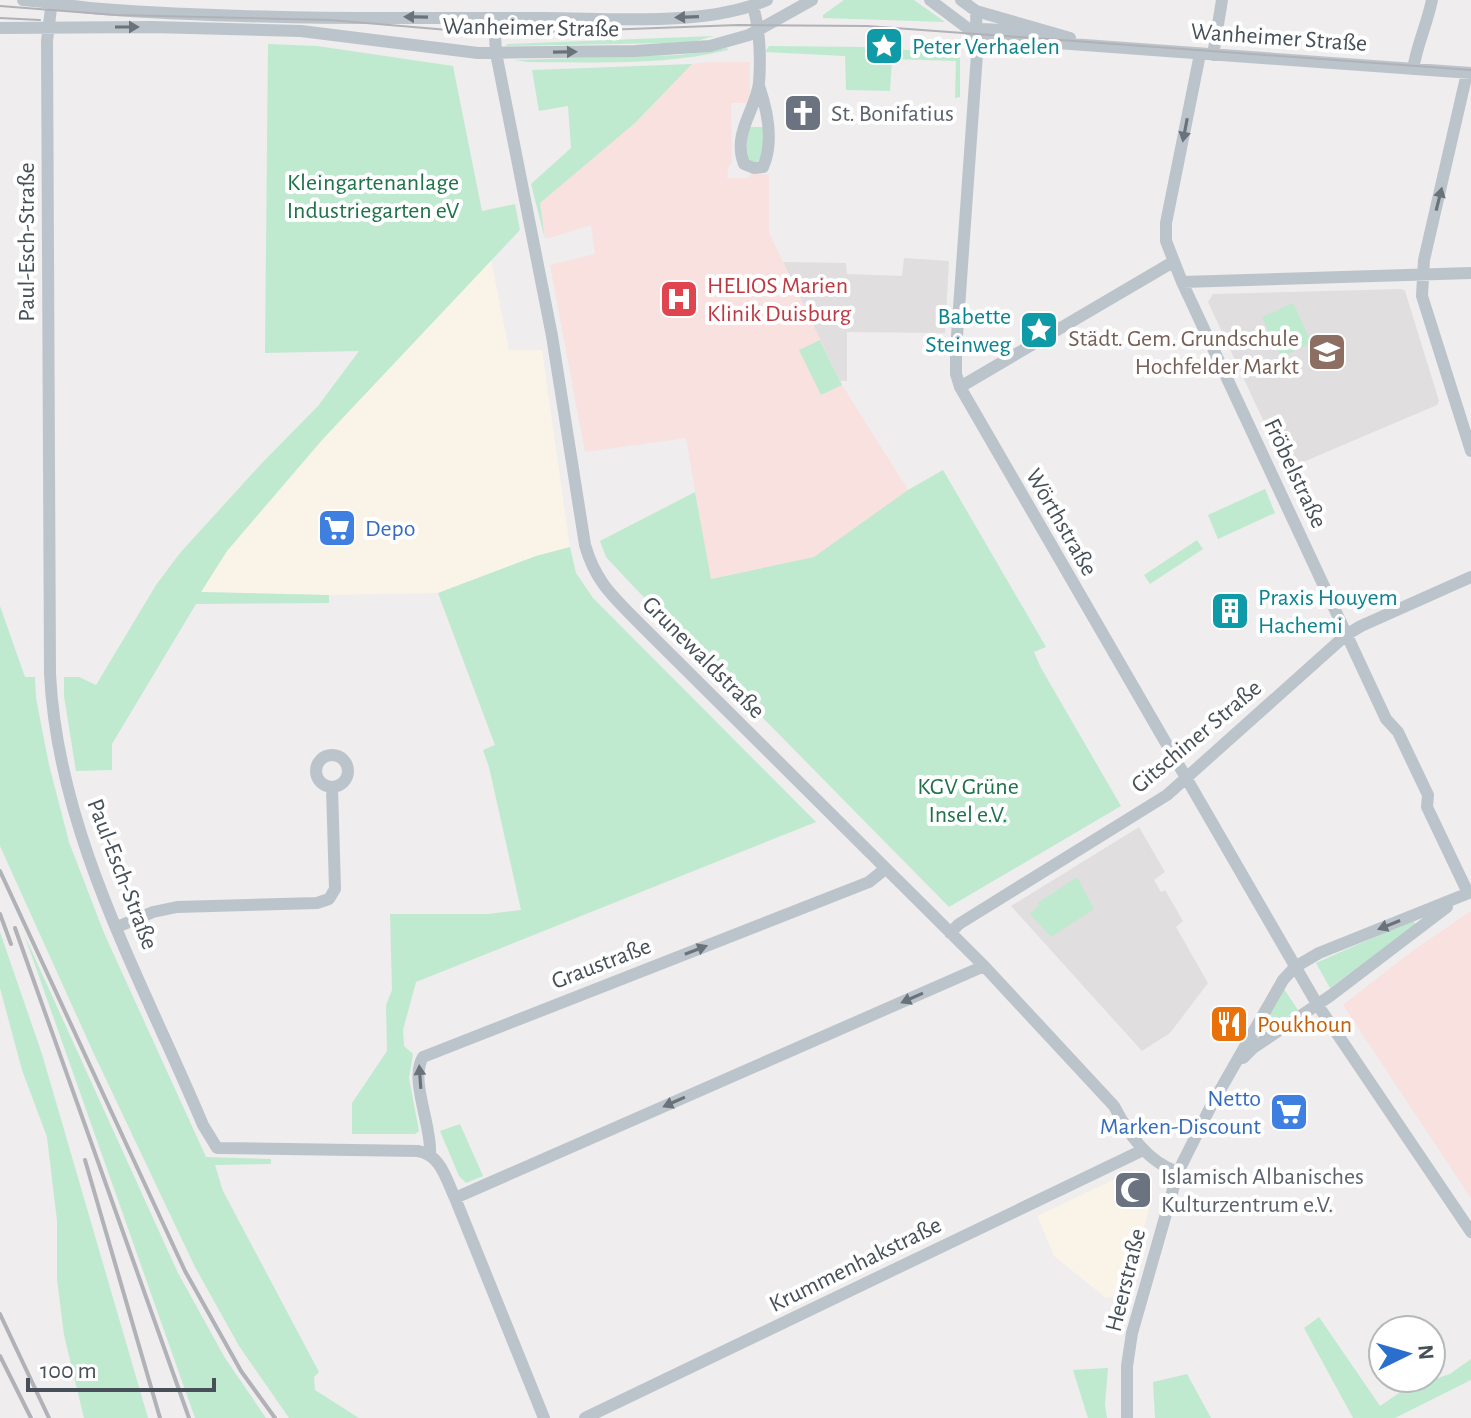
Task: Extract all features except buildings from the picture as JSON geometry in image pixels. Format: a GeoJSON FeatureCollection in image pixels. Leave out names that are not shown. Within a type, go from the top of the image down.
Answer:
{"type":"FeatureCollection","features":[{"type":"Feature","properties":{"kind":"street","name":"Wanheimer Straße"},"geometry":{"type":"LineString","coordinates":[[23,0],[176,13],[494,18],[683,17],[718,14],[767,0]]}},
{"type":"Feature","properties":{"kind":"street","name":"Wanheimer Straße"},"geometry":{"type":"LineString","coordinates":[[0,28],[301,31],[352,35],[455,51],[496,53],[679,49],[710,46],[759,30],[812,0]]}},
{"type":"Feature","properties":{"kind":"street"},"geometry":{"type":"LineString","coordinates":[[930,0],[978,36],[982,29],[1051,32]]}},
{"type":"Feature","properties":{"kind":"street","name":"Wanheimer Straße"},"geometry":{"type":"LineString","coordinates":[[961,0],[976,11],[1084,44]]}},
{"type":"Feature","properties":{"kind":"street","name":"Fröbelstraße"},"geometry":{"type":"LineString","coordinates":[[1222,0],[1166,223],[1166,241],[1182,282],[1346,635],[1386,719],[1398,732],[1428,795],[1427,807],[1467,894]]}},
{"type":"Feature","properties":{"kind":"street"},"geometry":{"type":"LineString","coordinates":[[1413,69],[1418,40],[1427,27],[1432,0]]}},
{"type":"Feature","properties":{"kind":"street","name":"Paul-Esch-Straße"},"geometry":{"type":"LineString","coordinates":[[52,1],[49,27],[51,697],[60,754],[81,836],[203,1125],[217,1148],[418,1151],[430,1154]]}},
{"type":"Feature","properties":{"kind":"street"},"geometry":{"type":"LineString","coordinates":[[753,6],[759,30],[759,86],[769,148],[763,167],[754,168],[744,164],[742,136],[759,86]]}},
{"type":"Feature","properties":{"kind":"street","name":"Wörthstraße"},"geometry":{"type":"LineString","coordinates":[[976,11],[978,36],[958,314],[956,374],[960,387],[1317,1004],[1471,1232]]}},
{"type":"Feature","properties":{"kind":"street","name":"Grunewaldstraße"},"geometry":{"type":"LineString","coordinates":[[494,18],[496,53],[552,336],[591,568],[643,627],[984,966],[1114,1106],[1143,1150],[1164,1168],[1178,1172]]}},
{"type":"Feature","properties":{"kind":"street","name":"Wanheimer Straße"},"geometry":{"type":"LineString","coordinates":[[978,36],[1469,73]]}},
{"type":"Feature","properties":{"kind":"street"},"geometry":{"type":"LineString","coordinates":[[1469,73],[1422,275],[1422,296],[1464,408],[1471,451]]}},
{"type":"Feature","properties":{"kind":"street"},"geometry":{"type":"LineString","coordinates":[[960,387],[1173,262]]}},
{"type":"Feature","properties":{"kind":"street"},"geometry":{"type":"LineString","coordinates":[[1182,282],[1471,273]]}},
{"type":"Feature","properties":{"kind":"street","name":"Gitschiner Straße"},"geometry":{"type":"LineString","coordinates":[[950,933],[959,924],[1167,795],[1346,635],[1471,577]]}},
{"type":"Feature","properties":{"kind":"street"},"geometry":{"type":"LineString","coordinates":[[117,927],[153,912],[177,907],[317,903],[329,899],[335,889],[332,788]]}},
{"type":"Feature","properties":{"kind":"street","name":"Graustraße"},"geometry":{"type":"LineString","coordinates":[[430,1154],[431,1137],[417,1066],[423,1057],[869,882],[885,869]]}},
{"type":"Feature","properties":{"kind":"street","name":"Heerstraße"},"geometry":{"type":"LineString","coordinates":[[1127,1418],[1127,1366],[1132,1333],[1178,1172],[1283,980],[1295,967],[1319,953],[1467,894]]}},
{"type":"Feature","properties":{"kind":"street","name":"Heerstraße"},"geometry":{"type":"LineString","coordinates":[[1230,1072],[1253,1048],[1467,894]]}},
{"type":"Feature","properties":{"kind":"street"},"geometry":{"type":"LineString","coordinates":[[455,1198],[984,966]]}},
{"type":"Feature","properties":{"kind":"street","name":"Krummenhakstraße"},"geometry":{"type":"LineString","coordinates":[[585,1418],[1143,1150]]}},
{"type":"Feature","properties":{"kind":"street"},"geometry":{"type":"LineString","coordinates":[[430,1154],[439,1164],[455,1198],[544,1418]]}},
{"type":"Feature","properties":{"kind":"shaded area","name":"HELIOS Marien Klinik Duisburg"},"geometry":{"type":"Polygon","coordinates":[[[750,62],[750,103],[731,103],[732,164],[729,165],[727,178],[748,178],[752,173],[769,175],[769,233],[842,385],[910,493],[814,557],[710,579],[686,438],[585,452],[550,265],[595,254],[591,225],[546,239],[539,203],[635,123],[692,64],[750,62]]]}},
{"type":"Feature","properties":{"kind":"shaded area"},"geometry":{"type":"Polygon","coordinates":[[[904,258],[949,261],[945,333],[847,332],[847,381],[840,381],[783,262],[846,263],[847,274],[902,276],[904,258]]]}},
{"type":"Feature","properties":{"kind":"shaded area"},"geometry":{"type":"Polygon","coordinates":[[[491,260],[509,350],[542,350],[570,547],[536,556],[438,593],[329,595],[201,592],[227,551],[351,407],[491,260]]]}},
{"type":"Feature","properties":{"kind":"shaded area","name":"Städt. Gem. Grundschule Hochfelder Markt"},"geometry":{"type":"Polygon","coordinates":[[[1402,289],[1439,401],[1437,405],[1289,468],[1285,467],[1208,302],[1213,294],[1402,289]]]}},
{"type":"Feature","properties":{"kind":"shaded area"},"geometry":{"type":"Polygon","coordinates":[[[1139,827],[1165,872],[1154,880],[1161,892],[1165,890],[1183,921],[1176,927],[1208,983],[1170,1033],[1142,1051],[1011,906],[1139,827]]]}},
{"type":"Feature","properties":{"kind":"shaded area"},"geometry":{"type":"Polygon","coordinates":[[[1471,911],[1471,1198],[1343,1005],[1411,952],[1471,911]]]}},
{"type":"Feature","properties":{"kind":"shaded area"},"geometry":{"type":"Polygon","coordinates":[[[1136,1169],[1152,1184],[1152,1199],[1125,1295],[1106,1298],[1054,1256],[1037,1216],[1136,1169]]]}},
{"type":"Feature","properties":{"kind":"green space"},"geometry":{"type":"Polygon","coordinates":[[[844,0],[914,0],[945,22],[823,18],[844,0]]]}},
{"type":"Feature","properties":{"kind":"green space"},"geometry":{"type":"Polygon","coordinates":[[[714,36],[693,42],[506,46],[507,44],[714,36]]]}},
{"type":"Feature","properties":{"kind":"green space","name":"Kleingartenanlage Industriegarten eV"},"geometry":{"type":"Polygon","coordinates":[[[268,44],[317,46],[453,66],[482,211],[515,204],[520,230],[321,441],[227,551],[201,592],[329,595],[329,603],[196,604],[112,744],[112,770],[76,771],[64,696],[64,677],[79,677],[96,685],[156,585],[180,553],[318,406],[359,351],[265,353],[268,44]]]}},
{"type":"Feature","properties":{"kind":"green space"},"geometry":{"type":"Polygon","coordinates":[[[769,46],[866,47],[960,54],[960,97],[955,98],[956,61],[892,59],[890,91],[846,90],[845,56],[765,52],[769,46]]]}},
{"type":"Feature","properties":{"kind":"green space"},"geometry":{"type":"Polygon","coordinates":[[[727,48],[703,55],[654,61],[514,60],[679,55],[727,48]]]}},
{"type":"Feature","properties":{"kind":"green space"},"geometry":{"type":"Polygon","coordinates":[[[692,64],[635,123],[540,203],[545,239],[531,184],[571,148],[568,106],[539,111],[532,70],[692,64]]]}},
{"type":"Feature","properties":{"kind":"green space"},"geometry":{"type":"Polygon","coordinates":[[[750,127],[764,127],[763,150],[757,162],[748,160],[746,137],[750,127]]]}},
{"type":"Feature","properties":{"kind":"green space"},"geometry":{"type":"Polygon","coordinates":[[[1293,303],[1312,343],[1281,357],[1262,317],[1293,303]]]}},
{"type":"Feature","properties":{"kind":"green space"},"geometry":{"type":"Polygon","coordinates":[[[820,340],[842,385],[821,395],[799,350],[820,340]]]}},
{"type":"Feature","properties":{"kind":"green space","name":"KGV Grüne Insel e.V."},"geometry":{"type":"Polygon","coordinates":[[[943,470],[1046,647],[1034,652],[1041,668],[1121,806],[949,907],[634,587],[606,557],[600,541],[695,492],[711,579],[814,557],[908,490],[943,470]]]}},
{"type":"Feature","properties":{"kind":"green space"},"geometry":{"type":"Polygon","coordinates":[[[1265,489],[1275,513],[1218,539],[1208,515],[1265,489]]]}},
{"type":"Feature","properties":{"kind":"green space"},"geometry":{"type":"Polygon","coordinates":[[[1197,540],[1203,549],[1150,584],[1144,575],[1197,540]]]}},
{"type":"Feature","properties":{"kind":"green space"},"geometry":{"type":"Polygon","coordinates":[[[570,547],[576,573],[593,598],[816,822],[416,982],[403,1030],[404,1046],[413,1054],[409,1078],[419,1131],[415,1134],[352,1134],[352,1103],[387,1051],[386,1005],[392,990],[390,914],[488,914],[521,910],[483,750],[495,745],[438,593],[536,556],[570,547]]]}},
{"type":"Feature","properties":{"kind":"green space"},"geometry":{"type":"Polygon","coordinates":[[[0,606],[25,677],[35,677],[49,765],[69,842],[104,933],[206,1157],[271,1159],[271,1164],[215,1165],[223,1191],[319,1372],[314,1377],[315,1390],[359,1418],[289,1418],[239,1346],[195,1267],[0,846],[0,606]]]}},
{"type":"Feature","properties":{"kind":"green space"},"geometry":{"type":"Polygon","coordinates":[[[1077,877],[1094,909],[1051,937],[1030,914],[1038,903],[1077,877]]]}},
{"type":"Feature","properties":{"kind":"green space"},"geometry":{"type":"Polygon","coordinates":[[[1413,920],[1416,925],[1330,988],[1316,963],[1413,920]]]}},
{"type":"Feature","properties":{"kind":"green space"},"geometry":{"type":"Polygon","coordinates":[[[0,932],[42,1054],[148,1418],[84,1418],[64,1335],[57,1279],[57,1221],[47,1137],[22,1070],[0,988],[0,932]]]}},
{"type":"Feature","properties":{"kind":"green space"},"geometry":{"type":"Polygon","coordinates":[[[24,934],[178,1273],[225,1358],[266,1418],[195,1418],[24,934]]]}},
{"type":"Feature","properties":{"kind":"green space"},"geometry":{"type":"Polygon","coordinates":[[[1284,989],[1298,1010],[1259,1035],[1258,1033],[1284,989]]]}},
{"type":"Feature","properties":{"kind":"green space"},"geometry":{"type":"Polygon","coordinates":[[[460,1124],[483,1176],[466,1183],[459,1176],[440,1131],[460,1124]]]}},
{"type":"Feature","properties":{"kind":"green space"},"geometry":{"type":"Polygon","coordinates":[[[1319,1317],[1367,1387],[1367,1394],[1372,1394],[1380,1406],[1398,1394],[1443,1394],[1395,1418],[1353,1418],[1304,1328],[1319,1317]]]}},
{"type":"Feature","properties":{"kind":"green space"},"geometry":{"type":"Polygon","coordinates":[[[1471,1359],[1471,1380],[1447,1392],[1447,1375],[1471,1359]]]}},
{"type":"Feature","properties":{"kind":"green space"},"geometry":{"type":"Polygon","coordinates":[[[1108,1368],[1107,1418],[1088,1418],[1073,1370],[1108,1368]]]}},
{"type":"Feature","properties":{"kind":"green space"},"geometry":{"type":"Polygon","coordinates":[[[1187,1374],[1211,1418],[1155,1418],[1153,1382],[1187,1374]]]}},
{"type":"Feature","properties":{"kind":"tram line"},"geometry":{"type":"LineString","coordinates":[[0,6],[116,15],[331,20],[495,34],[738,25],[867,26],[1471,70]]}},
{"type":"Feature","properties":{"kind":"tram line"},"geometry":{"type":"LineString","coordinates":[[0,18],[40,20]]}},
{"type":"Feature","properties":{"kind":"railway"},"geometry":{"type":"LineString","coordinates":[[0,871],[185,1271],[241,1371],[275,1418]]}},
{"type":"Feature","properties":{"kind":"railway"},"geometry":{"type":"LineString","coordinates":[[0,914],[11,944]]}},
{"type":"Feature","properties":{"kind":"railway"},"geometry":{"type":"LineString","coordinates":[[15,928],[189,1418]]}},
{"type":"Feature","properties":{"kind":"railway"},"geometry":{"type":"LineString","coordinates":[[85,1160],[160,1418]]}},
{"type":"Feature","properties":{"kind":"railway"},"geometry":{"type":"LineString","coordinates":[[0,1314],[49,1418]]}},
{"type":"Feature","properties":{"kind":"railway"},"geometry":{"type":"LineString","coordinates":[[0,1356],[31,1418]]}},
{"type":"Feature","properties":{"kind":"place","name":"Peter Verhaelen"},"geometry":{"type":"Point","coordinates":[884,46]}},
{"type":"Feature","properties":{"kind":"place","name":"St. Bonifatius"},"geometry":{"type":"Point","coordinates":[803,113]}},
{"type":"Feature","properties":{"kind":"place","name":"HELIOS Marien Klinik Duisburg"},"geometry":{"type":"Point","coordinates":[679,299]}},
{"type":"Feature","properties":{"kind":"place","name":"Babette Steinweg"},"geometry":{"type":"Point","coordinates":[1039,330]}},
{"type":"Feature","properties":{"kind":"place","name":"Städt. Gem. Grundschule Hochfelder Markt"},"geometry":{"type":"Point","coordinates":[1327,352]}},
{"type":"Feature","properties":{"kind":"place","name":"Depo"},"geometry":{"type":"Point","coordinates":[337,528]}},
{"type":"Feature","properties":{"kind":"place","name":"Praxis Houyem Hachemi"},"geometry":{"type":"Point","coordinates":[1230,611]}},
{"type":"Feature","properties":{"kind":"place","name":"Poukhoun"},"geometry":{"type":"Point","coordinates":[1229,1024]}},
{"type":"Feature","properties":{"kind":"place","name":"Netto Marken-Discount"},"geometry":{"type":"Point","coordinates":[1289,1112]}},
{"type":"Feature","properties":{"kind":"place","name":"Islamisch Albanisches Kulturzentrum e.V."},"geometry":{"type":"Point","coordinates":[1133,1190]}}]}
